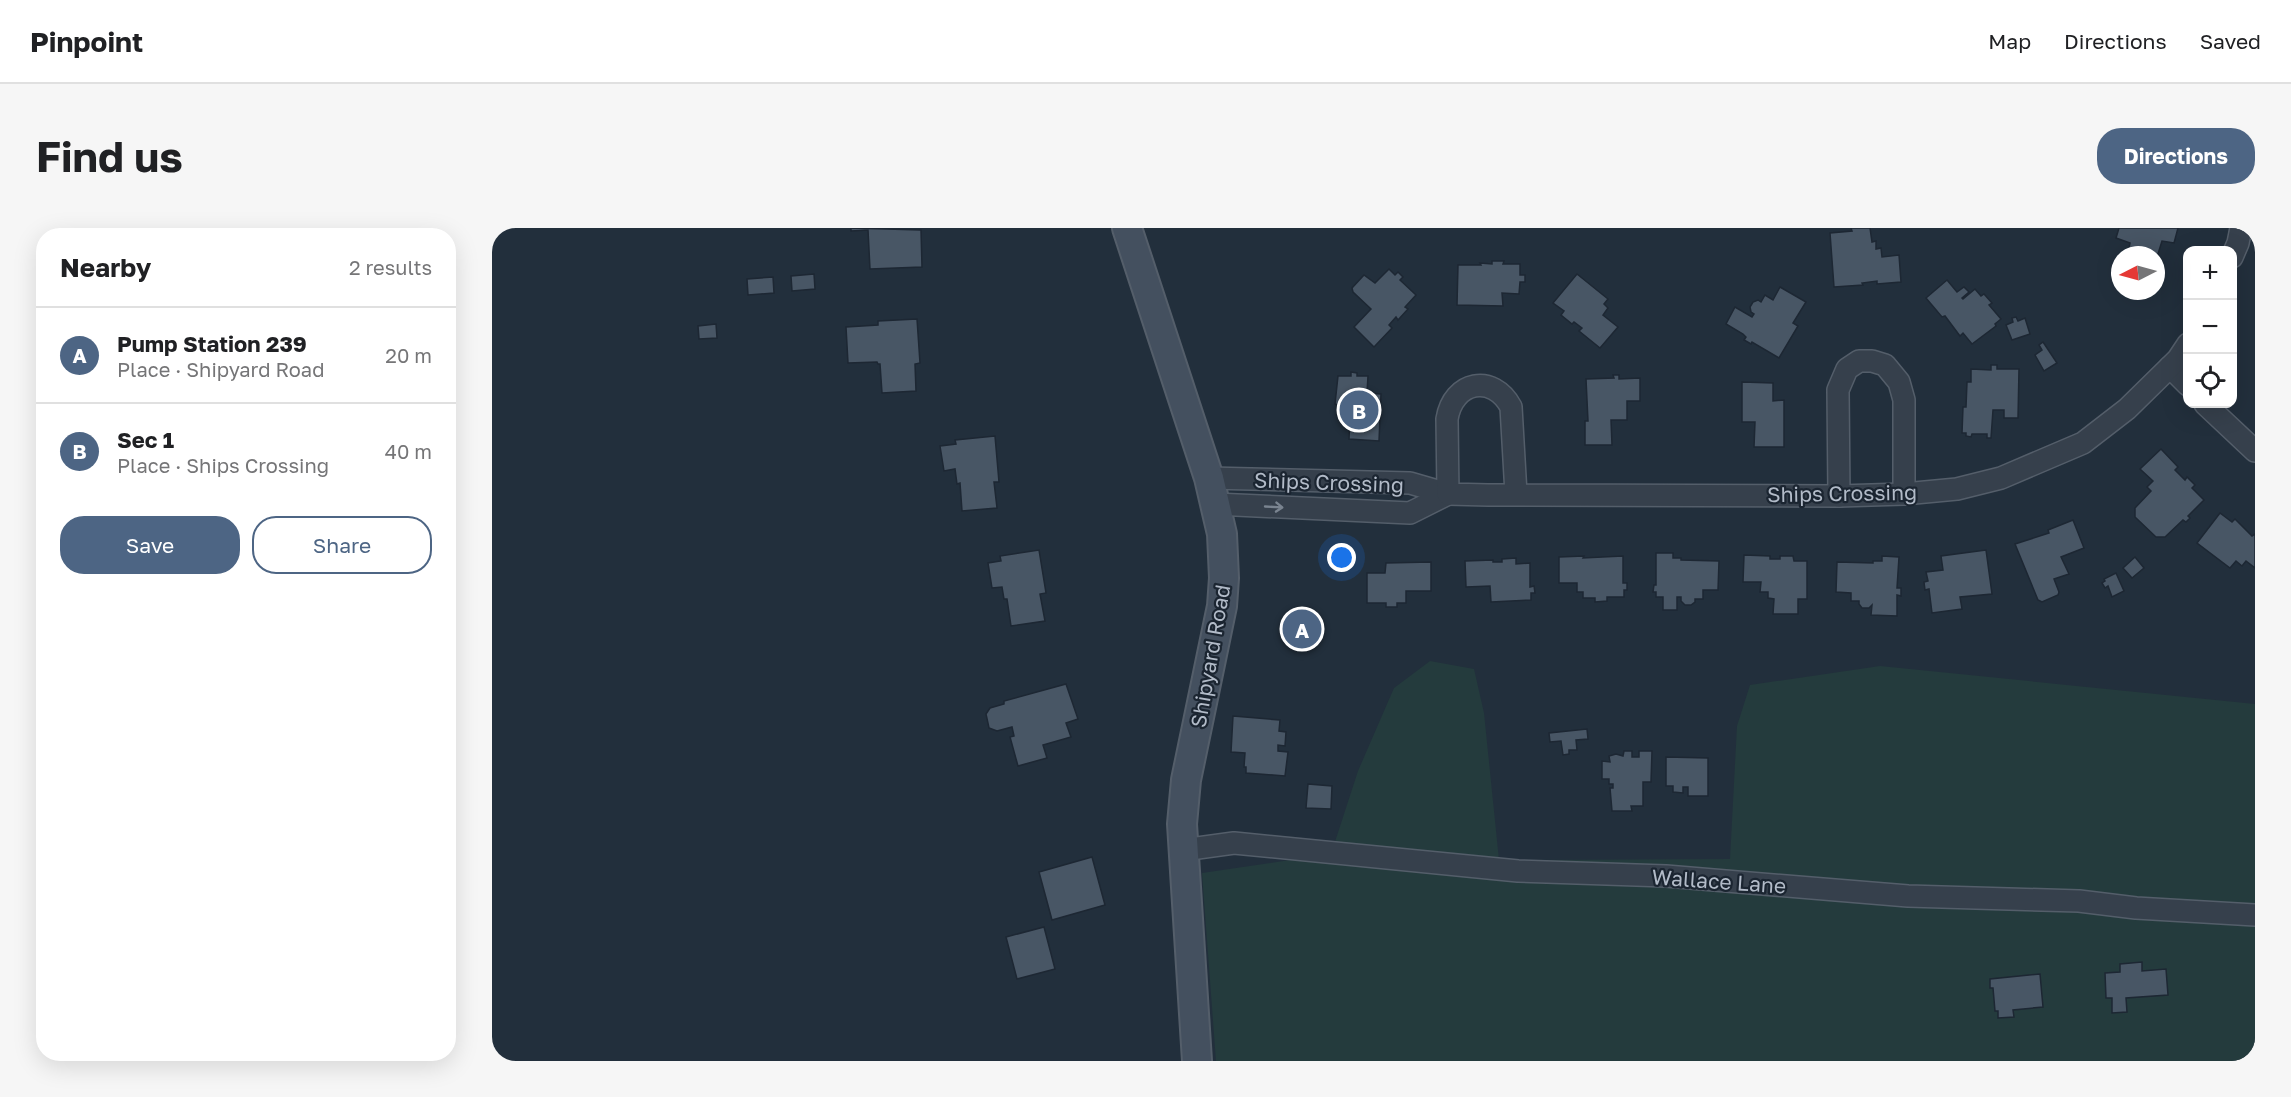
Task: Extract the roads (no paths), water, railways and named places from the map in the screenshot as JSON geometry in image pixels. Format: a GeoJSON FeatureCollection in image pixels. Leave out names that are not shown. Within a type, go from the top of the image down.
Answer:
{"type":"FeatureCollection","features":[{"type":"Feature","properties":{"kind":"street","name":"Shipyard Road"},"geometry":{"type":"LineString","coordinates":[[1127,228],[1212,491],[1222,534],[1224,578],[1220,615],[1186,780],[1182,824],[1197,1061]]}},
{"type":"Feature","properties":{"kind":"street"},"geometry":{"type":"LineString","coordinates":[[2237,246],[2241,228]]}},
{"type":"Feature","properties":{"kind":"street","name":"Ships Crossing"},"geometry":{"type":"LineString","coordinates":[[1212,491],[1410,483],[1448,494],[1839,496],[1904,494],[1957,489],[2001,478],[2083,443],[2127,410],[2178,359],[2183,351]]}},
{"type":"Feature","properties":{"kind":"street"},"geometry":{"type":"LineString","coordinates":[[1839,496],[1838,390],[1847,369],[1859,361],[1872,361],[1885,365],[1899,382],[1904,400],[1904,494]]}},
{"type":"Feature","properties":{"kind":"street"},"geometry":{"type":"LineString","coordinates":[[2170,367],[2183,381]]}},
{"type":"Feature","properties":{"kind":"street"},"geometry":{"type":"LineString","coordinates":[[1448,494],[1447,419],[1449,407],[1454,397],[1463,390],[1474,386],[1486,386],[1506,397],[1511,407],[1516,494]]}},
{"type":"Feature","properties":{"kind":"street"},"geometry":{"type":"LineString","coordinates":[[2209,408],[2255,452]]}},
{"type":"Feature","properties":{"kind":"street","name":"Ships Crossing"},"geometry":{"type":"LineString","coordinates":[[1212,491],[1410,513],[1448,494]]}},
{"type":"Feature","properties":{"kind":"street","name":"Wallace Lane"},"geometry":{"type":"LineString","coordinates":[[1183,850],[1234,843],[1518,871],[1666,876],[1908,896],[2079,901],[2136,908],[2255,915]]}},
{"type":"Feature","properties":{"kind":"place","name":"Sec 1"},"geometry":{"type":"Point","coordinates":[1359,410]}},
{"type":"Feature","properties":{"kind":"place","name":"Pump Station 239"},"geometry":{"type":"Point","coordinates":[1302,629]}}]}
